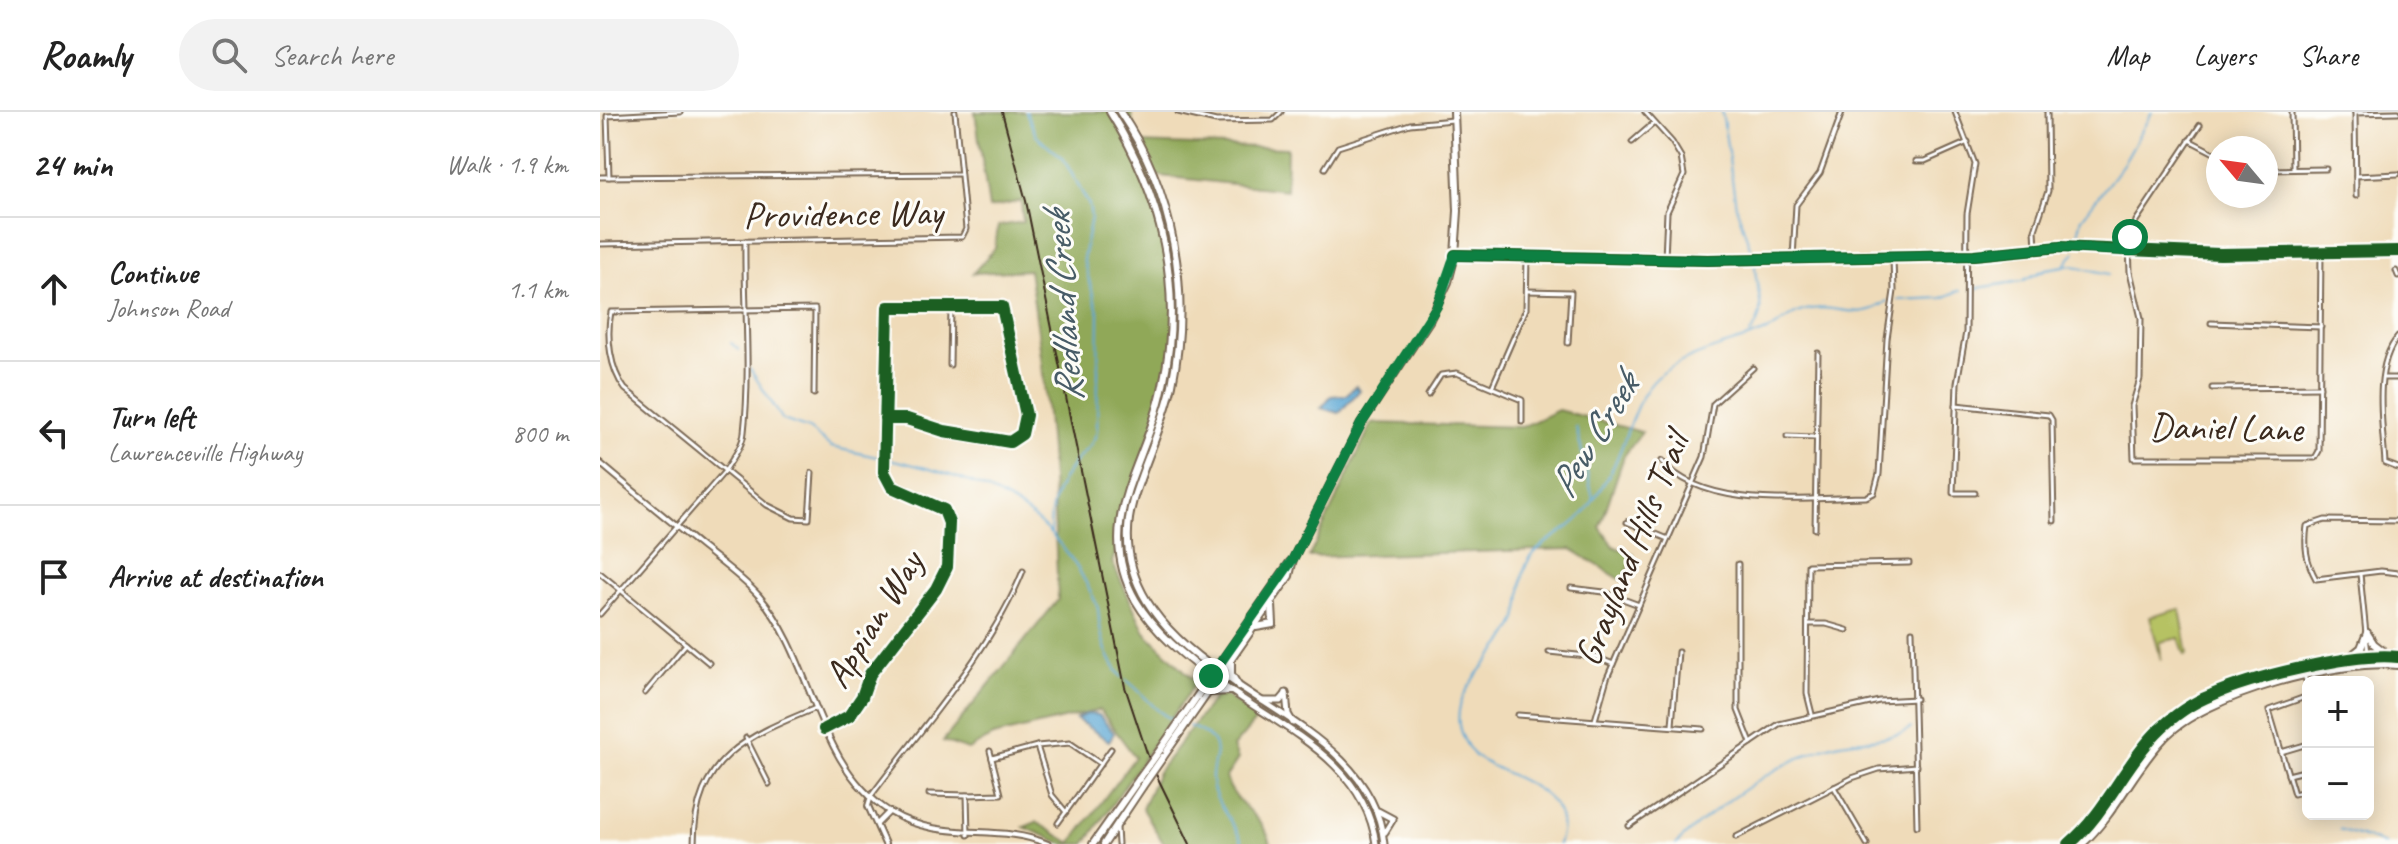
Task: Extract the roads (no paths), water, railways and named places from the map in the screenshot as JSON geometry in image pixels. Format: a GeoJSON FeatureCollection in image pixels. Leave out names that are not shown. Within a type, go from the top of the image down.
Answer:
{"type":"FeatureCollection","features":[{"type":"Feature","properties":{"kind":"main road"},"geometry":{"type":"LineString","coordinates":[[1110,112],[1137,158],[1160,220],[1169,268],[1170,340],[1160,398],[1128,522],[1130,564],[1135,581],[1160,623],[1203,660],[1231,691],[1343,771],[1367,810],[1376,844]]}},
{"type":"Feature","properties":{"kind":"main road"},"geometry":{"type":"LineString","coordinates":[[1120,112],[1144,153],[1168,218],[1178,276],[1179,341],[1169,397],[1120,525],[1120,555],[1127,584],[1150,624],[1195,664],[1239,687],[1344,761],[1370,794],[1384,840]]}},
{"type":"Feature","properties":{"kind":"main road"},"geometry":{"type":"LineString","coordinates":[[1093,844],[1161,754],[1293,559],[1361,424],[1437,306],[1455,255],[1454,116]]}},
{"type":"Feature","properties":{"kind":"main road"},"geometry":{"type":"LineString","coordinates":[[1170,340],[1179,341]]}},
{"type":"Feature","properties":{"kind":"main road"},"geometry":{"type":"LineString","coordinates":[[1253,629],[1273,624],[1270,609],[1289,576],[1293,559]]}},
{"type":"Feature","properties":{"kind":"main road"},"geometry":{"type":"LineString","coordinates":[[1127,584],[1135,581]]}},
{"type":"Feature","properties":{"kind":"main road"},"geometry":{"type":"LineString","coordinates":[[1216,675],[1231,661],[1274,601]]}},
{"type":"Feature","properties":{"kind":"main road"},"geometry":{"type":"LineString","coordinates":[[2367,633],[2374,644],[2394,656]]}},
{"type":"Feature","properties":{"kind":"main road"},"geometry":{"type":"LineString","coordinates":[[2348,659],[2361,648],[2367,633]]}},
{"type":"Feature","properties":{"kind":"main road"},"geometry":{"type":"LineString","coordinates":[[1203,660],[1215,660],[1228,651]]}},
{"type":"Feature","properties":{"kind":"main road"},"geometry":{"type":"LineString","coordinates":[[2069,844],[2098,814],[2153,737],[2190,706],[2229,688],[2348,659],[2369,655],[2394,656]]}},
{"type":"Feature","properties":{"kind":"main road"},"geometry":{"type":"LineString","coordinates":[[1231,661],[1231,674],[1239,687]]}},
{"type":"Feature","properties":{"kind":"main road"},"geometry":{"type":"LineString","coordinates":[[1195,664],[1205,691]]}},
{"type":"Feature","properties":{"kind":"main road"},"geometry":{"type":"LineString","coordinates":[[2314,676],[2369,664],[2398,665]]}},
{"type":"Feature","properties":{"kind":"main road"},"geometry":{"type":"LineString","coordinates":[[2082,844],[2155,747],[2182,721],[2220,700],[2302,679]]}},
{"type":"Feature","properties":{"kind":"main road"},"geometry":{"type":"LineString","coordinates":[[1205,691],[1231,691]]}},
{"type":"Feature","properties":{"kind":"main road"},"geometry":{"type":"LineString","coordinates":[[1259,701],[1275,702],[1286,693],[1288,714],[1294,725]]}},
{"type":"Feature","properties":{"kind":"main road"},"geometry":{"type":"LineString","coordinates":[[1104,844],[1140,783]]}},
{"type":"Feature","properties":{"kind":"main road"},"geometry":{"type":"LineString","coordinates":[[1376,809],[1393,819],[1387,824],[1384,840]]}},
{"type":"Feature","properties":{"kind":"street"},"geometry":{"type":"LineString","coordinates":[[609,177],[607,116],[680,112]]}},
{"type":"Feature","properties":{"kind":"street","name":"Providence Way"},"geometry":{"type":"LineString","coordinates":[[600,244],[962,237],[966,229],[955,112]]}},
{"type":"Feature","properties":{"kind":"street"},"geometry":{"type":"LineString","coordinates":[[1178,112],[1241,122],[1273,120],[1281,112]]}},
{"type":"Feature","properties":{"kind":"street"},"geometry":{"type":"LineString","coordinates":[[1645,112],[1681,157],[1684,175],[1665,224],[1665,259]]}},
{"type":"Feature","properties":{"kind":"street"},"geometry":{"type":"LineString","coordinates":[[1793,258],[1796,205],[1820,173],[1842,112]]}},
{"type":"Feature","properties":{"kind":"street"},"geometry":{"type":"LineString","coordinates":[[1955,112],[1975,164],[1968,200],[1966,332],[1956,405],[1953,493],[1975,493]]}},
{"type":"Feature","properties":{"kind":"street"},"geometry":{"type":"LineString","coordinates":[[2036,249],[2035,230],[2048,191],[2047,112]]}},
{"type":"Feature","properties":{"kind":"street"},"geometry":{"type":"LineString","coordinates":[[2292,112],[2293,169]]}},
{"type":"Feature","properties":{"kind":"street"},"geometry":{"type":"LineString","coordinates":[[2356,196],[2355,113],[2398,112]]}},
{"type":"Feature","properties":{"kind":"street"},"geometry":{"type":"LineString","coordinates":[[1325,168],[1338,147],[1410,124],[1454,116]]}},
{"type":"Feature","properties":{"kind":"street"},"geometry":{"type":"LineString","coordinates":[[1632,142],[1654,123]]}},
{"type":"Feature","properties":{"kind":"street"},"geometry":{"type":"LineString","coordinates":[[2130,251],[2132,229],[2200,125]]}},
{"type":"Feature","properties":{"kind":"street"},"geometry":{"type":"LineString","coordinates":[[2189,140],[2206,149]]}},
{"type":"Feature","properties":{"kind":"street"},"geometry":{"type":"LineString","coordinates":[[1916,161],[1934,158],[1968,142]]}},
{"type":"Feature","properties":{"kind":"street"},"geometry":{"type":"LineString","coordinates":[[2278,170],[2326,169]]}},
{"type":"Feature","properties":{"kind":"street"},"geometry":{"type":"LineString","coordinates":[[600,177],[960,174]]}},
{"type":"Feature","properties":{"kind":"street"},"geometry":{"type":"LineString","coordinates":[[2356,176],[2398,174]]}},
{"type":"Feature","properties":{"kind":"street"},"geometry":{"type":"LineString","coordinates":[[600,614],[725,471],[744,434],[745,241]]}},
{"type":"Feature","properties":{"kind":"street"},"geometry":{"type":"LineString","coordinates":[[1455,255],[1665,259],[1966,255],[2036,249],[2398,251]]}},
{"type":"Feature","properties":{"kind":"street","name":"Daniel Lane"},"geometry":{"type":"LineString","coordinates":[[2130,251],[2130,272],[2141,318],[2140,379],[2132,406],[2134,458],[2315,458],[2319,451],[2321,252]]}},
{"type":"Feature","properties":{"kind":"street"},"geometry":{"type":"LineString","coordinates":[[1662,461],[1694,481],[1738,498],[1866,497],[1874,493],[1878,486],[1887,339],[1894,291],[1893,255]]}},
{"type":"Feature","properties":{"kind":"street"},"geometry":{"type":"LineString","coordinates":[[1492,387],[1526,309],[1527,257]]}},
{"type":"Feature","properties":{"kind":"street"},"geometry":{"type":"LineString","coordinates":[[1527,291],[1571,292],[1568,343]]}},
{"type":"Feature","properties":{"kind":"street","name":"Appian Way"},"geometry":{"type":"LineString","coordinates":[[824,729],[849,716],[862,697],[870,674],[936,589],[947,567],[949,523],[944,510],[892,487],[884,472],[885,419],[888,307],[1002,307],[1026,415],[1022,434],[1010,442],[944,431],[907,419],[885,419]]}},
{"type":"Feature","properties":{"kind":"street"},"geometry":{"type":"LineString","coordinates":[[950,365],[951,307]]}},
{"type":"Feature","properties":{"kind":"street"},"geometry":{"type":"LineString","coordinates":[[812,473],[812,512],[805,519],[776,512],[625,389],[616,377],[611,358],[609,317],[616,310],[815,309],[814,394]]}},
{"type":"Feature","properties":{"kind":"street"},"geometry":{"type":"LineString","coordinates":[[2211,323],[2321,327]]}},
{"type":"Feature","properties":{"kind":"street"},"geometry":{"type":"LineString","coordinates":[[2398,337],[2390,349],[2384,378],[2385,463],[2398,468]]}},
{"type":"Feature","properties":{"kind":"street"},"geometry":{"type":"LineString","coordinates":[[1815,529],[1818,353]]}},
{"type":"Feature","properties":{"kind":"street","name":"Grayland Hills Trail"},"geometry":{"type":"LineString","coordinates":[[1595,720],[1598,701],[1613,664],[1694,481],[1707,446],[1713,404],[1753,368]]}},
{"type":"Feature","properties":{"kind":"street"},"geometry":{"type":"LineString","coordinates":[[1428,395],[1435,380],[1448,372],[1522,400],[1522,422]]}},
{"type":"Feature","properties":{"kind":"street"},"geometry":{"type":"LineString","coordinates":[[2384,378],[2398,378]]}},
{"type":"Feature","properties":{"kind":"street"},"geometry":{"type":"LineString","coordinates":[[2212,388],[2320,387]]}},
{"type":"Feature","properties":{"kind":"street"},"geometry":{"type":"LineString","coordinates":[[1956,405],[2049,415],[2052,420],[2054,521]]}},
{"type":"Feature","properties":{"kind":"street"},"geometry":{"type":"LineString","coordinates":[[1787,436],[1815,437]]}},
{"type":"Feature","properties":{"kind":"street"},"geometry":{"type":"LineString","coordinates":[[600,463],[759,595],[784,635],[824,729],[843,764],[871,796],[889,811],[928,829],[968,835],[1011,834],[1048,844]]}},
{"type":"Feature","properties":{"kind":"street"},"geometry":{"type":"LineString","coordinates":[[2398,521],[2325,520],[2307,526],[2305,543],[2309,565],[2316,579],[2398,573]]}},
{"type":"Feature","properties":{"kind":"street"},"geometry":{"type":"LineString","coordinates":[[1627,522],[1668,539]]}},
{"type":"Feature","properties":{"kind":"street"},"geometry":{"type":"LineString","coordinates":[[1812,714],[1807,694],[1808,565],[1909,563]]}},
{"type":"Feature","properties":{"kind":"street"},"geometry":{"type":"LineString","coordinates":[[1738,564],[1738,710],[1751,743]]}},
{"type":"Feature","properties":{"kind":"street"},"geometry":{"type":"LineString","coordinates":[[885,844],[868,806],[871,796],[985,641],[1012,599],[1023,571]]}},
{"type":"Feature","properties":{"kind":"street"},"geometry":{"type":"LineString","coordinates":[[600,573],[709,663]]}},
{"type":"Feature","properties":{"kind":"street"},"geometry":{"type":"LineString","coordinates":[[2360,574],[2369,664]]}},
{"type":"Feature","properties":{"kind":"street"},"geometry":{"type":"LineString","coordinates":[[1571,588],[1604,592],[1639,605]]}},
{"type":"Feature","properties":{"kind":"street"},"geometry":{"type":"LineString","coordinates":[[1807,624],[1826,624],[1847,630]]}},
{"type":"Feature","properties":{"kind":"street"},"geometry":{"type":"LineString","coordinates":[[1912,631],[1917,826]]}},
{"type":"Feature","properties":{"kind":"street"},"geometry":{"type":"LineString","coordinates":[[645,693],[686,644]]}},
{"type":"Feature","properties":{"kind":"street"},"geometry":{"type":"LineString","coordinates":[[1549,652],[1596,657],[1613,664]]}},
{"type":"Feature","properties":{"kind":"street"},"geometry":{"type":"LineString","coordinates":[[1672,725],[1678,652]]}},
{"type":"Feature","properties":{"kind":"street"},"geometry":{"type":"LineString","coordinates":[[2302,698],[2269,710],[2294,794],[2302,792]]}},
{"type":"Feature","properties":{"kind":"street"},"geometry":{"type":"LineString","coordinates":[[1629,826],[1779,724],[1879,701],[1916,699]]}},
{"type":"Feature","properties":{"kind":"street"},"geometry":{"type":"LineString","coordinates":[[694,844],[699,803],[706,784],[723,759],[746,738],[816,708]]}},
{"type":"Feature","properties":{"kind":"street"},"geometry":{"type":"LineString","coordinates":[[1518,715],[1703,729]]}},
{"type":"Feature","properties":{"kind":"street"},"geometry":{"type":"LineString","coordinates":[[746,738],[769,784]]}},
{"type":"Feature","properties":{"kind":"street"},"geometry":{"type":"LineString","coordinates":[[992,758],[1037,746],[1070,743],[1101,764]]}},
{"type":"Feature","properties":{"kind":"street"},"geometry":{"type":"LineString","coordinates":[[1037,746],[1052,795],[1066,812]]}},
{"type":"Feature","properties":{"kind":"street"},"geometry":{"type":"LineString","coordinates":[[2281,752],[2302,746]]}},
{"type":"Feature","properties":{"kind":"street"},"geometry":{"type":"LineString","coordinates":[[1058,823],[1111,749]]}},
{"type":"Feature","properties":{"kind":"street"},"geometry":{"type":"LineString","coordinates":[[929,794],[1001,794],[990,751]]}},
{"type":"Feature","properties":{"kind":"street"},"geometry":{"type":"LineString","coordinates":[[1736,837],[1834,787],[1879,769],[1917,766]]}},
{"type":"Feature","properties":{"kind":"street"},"geometry":{"type":"LineString","coordinates":[[2288,775],[2302,772]]}},
{"type":"Feature","properties":{"kind":"street"},"geometry":{"type":"LineString","coordinates":[[1834,787],[1867,844]]}},
{"type":"Feature","properties":{"kind":"street"},"geometry":{"type":"LineString","coordinates":[[967,795],[968,835]]}},
{"type":"Feature","properties":{"kind":"street"},"geometry":{"type":"LineString","coordinates":[[876,827],[878,819],[889,811]]}},
{"type":"Feature","properties":{"kind":"street"},"geometry":{"type":"LineString","coordinates":[[1118,844],[1119,820]]}},
{"type":"Feature","properties":{"kind":"water"},"geometry":{"type":"Polygon","coordinates":[[[1356,386],[1360,390],[1339,413],[1321,408],[1331,396],[1346,395],[1356,386]]]}},
{"type":"Feature","properties":{"kind":"water"},"geometry":{"type":"Polygon","coordinates":[[[1086,714],[1099,715],[1114,733],[1109,741],[1076,719],[1086,714]]]}},
{"type":"Feature","properties":{"kind":"waterway","name":"Redland Creek"},"geometry":{"type":"LineString","coordinates":[[1026,112],[1036,135],[1063,158],[1089,205],[1091,217],[1083,259],[1099,315],[1097,431],[1056,492],[1051,512],[1051,534]]}},
{"type":"Feature","properties":{"kind":"waterway","name":"Pew Creek"},"geometry":{"type":"LineString","coordinates":[[1722,112],[1736,206],[1752,253]]}},
{"type":"Feature","properties":{"kind":"waterway"},"geometry":{"type":"LineString","coordinates":[[2076,244],[2082,218],[2123,164],[2152,112]]}},
{"type":"Feature","properties":{"kind":"waterway"},"geometry":{"type":"LineString","coordinates":[[2065,265],[2075,252]]}},
{"type":"Feature","properties":{"kind":"waterway","name":"Pew Creek"},"geometry":{"type":"LineString","coordinates":[[1750,334],[1760,308],[1755,265]]}},
{"type":"Feature","properties":{"kind":"waterway"},"geometry":{"type":"LineString","coordinates":[[1972,289],[2022,281],[2046,269],[2070,265],[2109,274]]}},
{"type":"Feature","properties":{"kind":"waterway"},"geometry":{"type":"LineString","coordinates":[[1897,300],[1942,298],[1961,290]]}},
{"type":"Feature","properties":{"kind":"waterway","name":"Pew Creek"},"geometry":{"type":"LineString","coordinates":[[1558,844],[1562,826],[1558,811],[1550,799],[1522,780],[1476,757],[1463,737],[1458,719],[1461,701],[1470,685],[1516,621],[1522,579],[1531,557],[1587,509],[1614,466],[1645,392],[1667,370],[1704,352],[1769,330],[1801,311],[1817,308],[1866,311],[1887,301]]}},
{"type":"Feature","properties":{"kind":"waterway"},"geometry":{"type":"LineString","coordinates":[[731,343],[739,350]]}},
{"type":"Feature","properties":{"kind":"waterway"},"geometry":{"type":"LineString","coordinates":[[750,369],[783,420],[809,429],[831,447],[877,457]]}},
{"type":"Feature","properties":{"kind":"waterway"},"geometry":{"type":"LineString","coordinates":[[1576,427],[1593,498]]}},
{"type":"Feature","properties":{"kind":"waterway"},"geometry":{"type":"LineString","coordinates":[[889,459],[985,488],[1037,521],[1079,570],[1097,606],[1107,653],[1122,677]]}},
{"type":"Feature","properties":{"kind":"waterway","name":"Redland Creek"},"geometry":{"type":"LineString","coordinates":[[1126,680],[1160,712],[1174,720]]}},
{"type":"Feature","properties":{"kind":"waterway","name":"Redland Creek"},"geometry":{"type":"LineString","coordinates":[[1189,726],[1212,740],[1216,755],[1212,773],[1215,794],[1243,844]]}},
{"type":"Feature","properties":{"kind":"waterway"},"geometry":{"type":"LineString","coordinates":[[1676,844],[1729,800],[1791,762],[1832,745],[1892,736],[1911,728]]}},
{"type":"Feature","properties":{"kind":"waterway"},"geometry":{"type":"LineString","coordinates":[[2339,829],[2385,844]]}},
{"type":"Feature","properties":{"kind":"railway"},"geometry":{"type":"LineString","coordinates":[[1002,112],[1026,201],[1125,687],[1150,762],[1190,844]]}}]}
